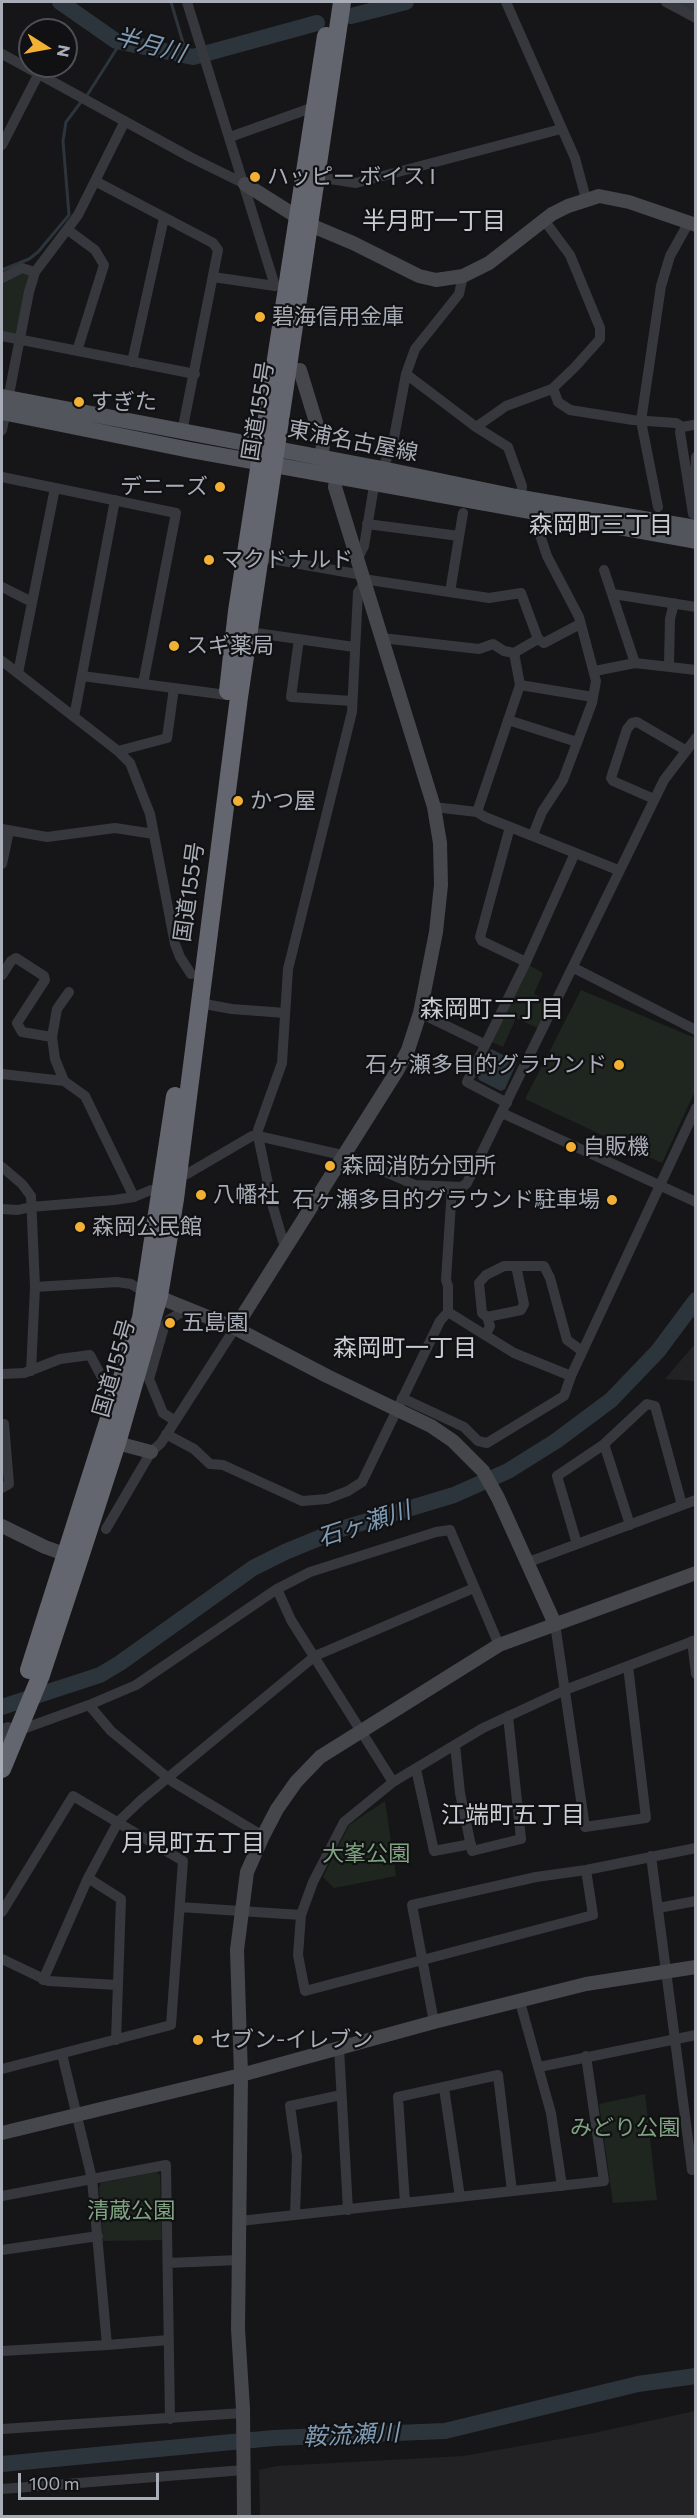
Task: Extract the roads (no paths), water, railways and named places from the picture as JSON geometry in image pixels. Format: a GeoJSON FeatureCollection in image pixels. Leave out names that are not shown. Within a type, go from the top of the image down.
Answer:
{"type":"FeatureCollection","features":[{"type":"Feature","properties":{"kind":"highway","name":"国道155号"},"geometry":{"type":"LineString","coordinates":[[2,1769],[9,1730],[33,1679],[73,1557],[141,1318],[152,1294],[237,611],[268,456],[304,221],[314,107],[331,2]]}},
{"type":"Feature","properties":{"kind":"highway","name":"国道155号"},"geometry":{"type":"LineString","coordinates":[[304,221],[317,177],[342,2]]}},
{"type":"Feature","properties":{"kind":"highway","name":"国道155号"},"geometry":{"type":"LineString","coordinates":[[73,1557],[117,1443],[175,1199],[199,1003],[260,557],[268,456]]}},
{"type":"Feature","properties":{"kind":"main road","name":"東浦名古屋線"},"geometry":{"type":"LineString","coordinates":[[4,405],[268,456],[321,458],[380,476],[538,514],[696,542]]}},
{"type":"Feature","properties":{"kind":"main road","name":"東浦名古屋線"},"geometry":{"type":"LineString","coordinates":[[4,405],[182,432],[337,475],[380,476],[694,521]]}},
{"type":"Feature","properties":{"kind":"street"},"geometry":{"type":"LineString","coordinates":[[187,2],[275,286],[213,277]]}},
{"type":"Feature","properties":{"kind":"street"},"geometry":{"type":"LineString","coordinates":[[506,2],[575,158],[586,199]]}},
{"type":"Feature","properties":{"kind":"street"},"geometry":{"type":"LineString","coordinates":[[666,2],[696,18]]}},
{"type":"Feature","properties":{"kind":"street"},"geometry":{"type":"LineString","coordinates":[[2,54],[18,63]]}},
{"type":"Feature","properties":{"kind":"street"},"geometry":{"type":"LineString","coordinates":[[2,145],[36,78]]}},
{"type":"Feature","properties":{"kind":"street"},"geometry":{"type":"LineString","coordinates":[[44,78],[245,184],[304,221],[419,276],[436,280],[464,276],[489,263],[544,220],[568,206],[599,196],[612,197],[692,223],[670,256],[662,286],[641,421],[658,507]]}},
{"type":"Feature","properties":{"kind":"street"},"geometry":{"type":"LineString","coordinates":[[230,137],[314,107]]}},
{"type":"Feature","properties":{"kind":"street"},"geometry":{"type":"LineString","coordinates":[[2,430],[4,405],[35,272],[68,230],[125,121]]}},
{"type":"Feature","properties":{"kind":"street"},"geometry":{"type":"LineString","coordinates":[[317,177],[356,183],[561,129]]}},
{"type":"Feature","properties":{"kind":"street"},"geometry":{"type":"LineString","coordinates":[[95,181],[213,243],[218,250],[182,432]]}},
{"type":"Feature","properties":{"kind":"street"},"geometry":{"type":"LineString","coordinates":[[132,362],[164,218]]}},
{"type":"Feature","properties":{"kind":"street"},"geometry":{"type":"LineString","coordinates":[[476,427],[506,406],[553,388],[600,339],[601,332],[570,255],[544,220]]}},
{"type":"Feature","properties":{"kind":"street"},"geometry":{"type":"LineString","coordinates":[[68,230],[95,250],[104,265],[77,351]]}},
{"type":"Feature","properties":{"kind":"street"},"geometry":{"type":"LineString","coordinates":[[2,278],[22,268],[35,272]]}},
{"type":"Feature","properties":{"kind":"street"},"geometry":{"type":"LineString","coordinates":[[357,560],[363,546],[380,476],[393,442],[406,374],[415,349],[459,294],[464,276]]}},
{"type":"Feature","properties":{"kind":"street"},"geometry":{"type":"LineString","coordinates":[[2,336],[195,374]]}},
{"type":"Feature","properties":{"kind":"street"},"geometry":{"type":"LineString","coordinates":[[300,370],[323,445],[321,458]]}},
{"type":"Feature","properties":{"kind":"street"},"geometry":{"type":"LineString","coordinates":[[406,374],[476,427],[508,447],[522,486],[521,498]]}},
{"type":"Feature","properties":{"kind":"street"},"geometry":{"type":"LineString","coordinates":[[553,388],[558,402],[570,410],[641,421],[676,423],[682,427],[693,425]]}},
{"type":"Feature","properties":{"kind":"street"},"geometry":{"type":"LineString","coordinates":[[682,427],[694,521]]}},
{"type":"Feature","properties":{"kind":"street"},"geometry":{"type":"LineString","coordinates":[[696,457],[696,487]]}},
{"type":"Feature","properties":{"kind":"street"},"geometry":{"type":"LineString","coordinates":[[106,1529],[151,1452],[161,1443],[397,1071],[408,1050],[420,1013],[436,932],[441,885],[440,843],[434,807],[335,487],[337,475]]}},
{"type":"Feature","properties":{"kind":"street"},"geometry":{"type":"LineString","coordinates":[[2,477],[176,513],[143,684]]}},
{"type":"Feature","properties":{"kind":"street"},"geometry":{"type":"LineString","coordinates":[[18,673],[55,488]]}},
{"type":"Feature","properties":{"kind":"street"},"geometry":{"type":"LineString","coordinates":[[74,717],[116,500]]}},
{"type":"Feature","properties":{"kind":"street"},"geometry":{"type":"LineString","coordinates":[[450,592],[463,513]]}},
{"type":"Feature","properties":{"kind":"street"},"geometry":{"type":"LineString","coordinates":[[532,835],[542,812],[563,780],[593,697],[596,671],[579,617],[547,556],[537,526],[538,514]]}},
{"type":"Feature","properties":{"kind":"street"},"geometry":{"type":"LineString","coordinates":[[367,524],[459,536]]}},
{"type":"Feature","properties":{"kind":"street"},"geometry":{"type":"LineString","coordinates":[[260,557],[363,579],[489,598],[521,593],[538,639],[544,643],[580,624]]}},
{"type":"Feature","properties":{"kind":"street"},"geometry":{"type":"LineString","coordinates":[[604,570],[635,663]]}},
{"type":"Feature","properties":{"kind":"street"},"geometry":{"type":"LineString","coordinates":[[288,1244],[283,1241],[273,1208],[258,1130],[282,1063],[288,969],[352,712],[358,592],[363,579]]}},
{"type":"Feature","properties":{"kind":"street"},"geometry":{"type":"LineString","coordinates":[[2,587],[32,602]]}},
{"type":"Feature","properties":{"kind":"street"},"geometry":{"type":"LineString","coordinates":[[613,594],[696,607]]}},
{"type":"Feature","properties":{"kind":"street"},"geometry":{"type":"LineString","coordinates":[[671,667],[669,663],[670,619],[674,603]]}},
{"type":"Feature","properties":{"kind":"street"},"geometry":{"type":"LineString","coordinates":[[249,632],[354,647]]}},
{"type":"Feature","properties":{"kind":"street"},"geometry":{"type":"LineString","coordinates":[[382,638],[479,649],[493,644],[514,654],[538,639]]}},
{"type":"Feature","properties":{"kind":"street"},"geometry":{"type":"LineString","coordinates":[[299,639],[291,697],[352,701]]}},
{"type":"Feature","properties":{"kind":"street"},"geometry":{"type":"LineString","coordinates":[[477,812],[520,685],[514,654]]}},
{"type":"Feature","properties":{"kind":"street"},"geometry":{"type":"LineString","coordinates":[[2,660],[118,751],[130,763],[150,814],[172,935],[180,957],[191,974]]}},
{"type":"Feature","properties":{"kind":"street"},"geometry":{"type":"LineString","coordinates":[[596,671],[635,663],[696,670]]}},
{"type":"Feature","properties":{"kind":"street"},"geometry":{"type":"LineString","coordinates":[[82,676],[227,696]]}},
{"type":"Feature","properties":{"kind":"street"},"geometry":{"type":"LineString","coordinates":[[520,685],[593,697]]}},
{"type":"Feature","properties":{"kind":"street"},"geometry":{"type":"LineString","coordinates":[[118,751],[167,738],[174,688]]}},
{"type":"Feature","properties":{"kind":"street"},"geometry":{"type":"LineString","coordinates":[[508,720],[577,742]]}},
{"type":"Feature","properties":{"kind":"street"},"geometry":{"type":"LineString","coordinates":[[654,799],[613,781],[611,778],[627,729],[632,723],[637,722],[685,750]]}},
{"type":"Feature","properties":{"kind":"street"},"geometry":{"type":"LineString","coordinates":[[187,1174],[252,1136],[258,1136],[344,1155],[415,1185],[462,1187],[467,1183],[574,968],[618,870],[654,799],[664,780],[696,738]]}},
{"type":"Feature","properties":{"kind":"street"},"geometry":{"type":"LineString","coordinates":[[434,807],[477,812],[618,870]]}},
{"type":"Feature","properties":{"kind":"street"},"geometry":{"type":"LineString","coordinates":[[510,827],[480,937],[482,941],[526,962]]}},
{"type":"Feature","properties":{"kind":"street"},"geometry":{"type":"LineString","coordinates":[[2,864],[5,830],[47,837],[115,828],[154,834]]}},
{"type":"Feature","properties":{"kind":"street"},"geometry":{"type":"LineString","coordinates":[[575,853],[526,962],[467,1082],[504,1108],[696,1202]]}},
{"type":"Feature","properties":{"kind":"street"},"geometry":{"type":"LineString","coordinates":[[2,975],[10,961],[16,958],[44,976],[45,980],[17,1023],[22,1032],[52,1037]]}},
{"type":"Feature","properties":{"kind":"street"},"geometry":{"type":"LineString","coordinates":[[574,968],[696,1030]]}},
{"type":"Feature","properties":{"kind":"street"},"geometry":{"type":"LineString","coordinates":[[64,1081],[56,1059],[52,1037],[57,1009],[69,992]]}},
{"type":"Feature","properties":{"kind":"street"},"geometry":{"type":"LineString","coordinates":[[199,1003],[232,1009],[285,1013]]}},
{"type":"Feature","properties":{"kind":"street"},"geometry":{"type":"LineString","coordinates":[[420,1013],[484,1044]]}},
{"type":"Feature","properties":{"kind":"street"},"geometry":{"type":"LineString","coordinates":[[2,1074],[64,1081],[85,1096],[134,1197]]}},
{"type":"Feature","properties":{"kind":"street"},"geometry":{"type":"LineString","coordinates":[[35,1287],[117,1282],[130,1284],[235,1328],[399,1404],[464,1427],[478,1441],[487,1443],[564,1396],[582,1351],[696,1108]]}},
{"type":"Feature","properties":{"kind":"street"},"geometry":{"type":"LineString","coordinates":[[2,1167],[22,1184],[31,1196],[35,1287],[31,1371]]}},
{"type":"Feature","properties":{"kind":"street"},"geometry":{"type":"LineString","coordinates":[[166,1434],[194,1449],[210,1464],[222,1465],[293,1498],[310,1502],[327,1499],[363,1482],[440,1321],[448,1312],[446,1280],[452,1187]]}},
{"type":"Feature","properties":{"kind":"street"},"geometry":{"type":"LineString","coordinates":[[2,1209],[18,1210],[134,1197],[151,1190]]}},
{"type":"Feature","properties":{"kind":"street"},"geometry":{"type":"LineString","coordinates":[[486,1334],[490,1326],[487,1317],[482,1313],[479,1283],[486,1275],[504,1266],[544,1266],[567,1340],[582,1351]]}},
{"type":"Feature","properties":{"kind":"street"},"geometry":{"type":"LineString","coordinates":[[487,1317],[521,1310],[524,1304],[516,1266]]}},
{"type":"Feature","properties":{"kind":"street"},"geometry":{"type":"LineString","coordinates":[[174,1420],[163,1413],[149,1379],[164,1327],[170,1319],[184,1311],[185,1307]]}},
{"type":"Feature","properties":{"kind":"street"},"geometry":{"type":"LineString","coordinates":[[448,1312],[514,1353],[571,1376]]}},
{"type":"Feature","properties":{"kind":"street"},"geometry":{"type":"LineString","coordinates":[[2,1374],[31,1371],[60,1359],[90,1355],[106,1385],[119,1390]]}},
{"type":"Feature","properties":{"kind":"street"},"geometry":{"type":"LineString","coordinates":[[399,1404],[453,1441],[477,1464],[498,1498],[555,1624],[585,1827],[646,1818],[628,1666]]}},
{"type":"Feature","properties":{"kind":"street"},"geometry":{"type":"LineString","coordinates":[[577,1544],[557,1476],[604,1444],[647,1404],[655,1406],[682,1505]]}},
{"type":"Feature","properties":{"kind":"street"},"geometry":{"type":"LineString","coordinates":[[2,1424],[4,1424],[9,1484],[2,1488]]}},
{"type":"Feature","properties":{"kind":"street"},"geometry":{"type":"LineString","coordinates":[[117,1443],[151,1452]]}},
{"type":"Feature","properties":{"kind":"street"},"geometry":{"type":"LineString","coordinates":[[604,1444],[630,1526]]}},
{"type":"Feature","properties":{"kind":"street"},"geometry":{"type":"LineString","coordinates":[[526,1563],[696,1500]]}},
{"type":"Feature","properties":{"kind":"street"},"geometry":{"type":"LineString","coordinates":[[2,1526],[45,1547],[73,1557]]}},
{"type":"Feature","properties":{"kind":"street"},"geometry":{"type":"LineString","coordinates":[[9,1730],[89,1705],[136,1685],[277,1590],[310,1572],[388,1546],[450,1530],[499,1645]]}},
{"type":"Feature","properties":{"kind":"street"},"geometry":{"type":"LineString","coordinates":[[244,2517],[243,2413],[238,2329],[240,2075],[237,1950],[240,1912],[247,1872],[263,1836],[277,1809],[296,1782],[321,1757],[499,1645],[696,1573]]}},
{"type":"Feature","properties":{"kind":"street"},"geometry":{"type":"LineString","coordinates":[[43,1980],[88,1878],[118,1822],[166,1776],[315,1656],[474,1588]]}},
{"type":"Feature","properties":{"kind":"street"},"geometry":{"type":"LineString","coordinates":[[277,1590],[291,1620],[393,1782]]}},
{"type":"Feature","properties":{"kind":"street"},"geometry":{"type":"LineString","coordinates":[[586,1870],[593,1915],[306,1991],[298,1955],[301,1915],[313,1882],[344,1822],[393,1782],[508,1716],[565,1690],[694,1641],[696,1674]]}},
{"type":"Feature","properties":{"kind":"street"},"geometry":{"type":"LineString","coordinates":[[89,1705],[111,1731],[166,1776],[263,1836]]}},
{"type":"Feature","properties":{"kind":"street"},"geometry":{"type":"LineString","coordinates":[[455,1745],[460,1792],[472,1851],[521,1839],[508,1716]]}},
{"type":"Feature","properties":{"kind":"street"},"geometry":{"type":"LineString","coordinates":[[416,1769],[434,1851],[471,1844]]}},
{"type":"Feature","properties":{"kind":"street"},"geometry":{"type":"LineString","coordinates":[[2,1912],[74,1796],[183,1861],[171,2025],[2,2069]]}},
{"type":"Feature","properties":{"kind":"street"},"geometry":{"type":"LineString","coordinates":[[434,2022],[411,1905],[536,1877],[586,1870],[696,1848]]}},
{"type":"Feature","properties":{"kind":"street"},"geometry":{"type":"LineString","coordinates":[[651,1856],[692,2169],[696,2169]]}},
{"type":"Feature","properties":{"kind":"street"},"geometry":{"type":"LineString","coordinates":[[88,1878],[122,1899],[116,2040]]}},
{"type":"Feature","properties":{"kind":"street"},"geometry":{"type":"LineString","coordinates":[[658,1908],[696,1901]]}},
{"type":"Feature","properties":{"kind":"street"},"geometry":{"type":"LineString","coordinates":[[180,1907],[301,1915]]}},
{"type":"Feature","properties":{"kind":"street"},"geometry":{"type":"LineString","coordinates":[[2,1959],[43,1980],[117,1985]]}},
{"type":"Feature","properties":{"kind":"street"},"geometry":{"type":"LineString","coordinates":[[2,2133],[240,2075],[434,2022],[586,1984],[696,1967]]}},
{"type":"Feature","properties":{"kind":"street"},"geometry":{"type":"LineString","coordinates":[[520,2002],[551,2113],[562,2186]]}},
{"type":"Feature","properties":{"kind":"street"},"geometry":{"type":"LineString","coordinates":[[539,2067],[696,2035]]}},
{"type":"Feature","properties":{"kind":"street"},"geometry":{"type":"LineString","coordinates":[[339,2048],[348,2210]]}},
{"type":"Feature","properties":{"kind":"street"},"geometry":{"type":"LineString","coordinates":[[62,2054],[92,2179],[107,2345]]}},
{"type":"Feature","properties":{"kind":"street"},"geometry":{"type":"LineString","coordinates":[[240,2221],[604,2181],[586,2056]]}},
{"type":"Feature","properties":{"kind":"street"},"geometry":{"type":"LineString","coordinates":[[405,2203],[398,2097],[498,2075],[512,2191]]}},
{"type":"Feature","properties":{"kind":"street"},"geometry":{"type":"LineString","coordinates":[[444,2088],[460,2197]]}},
{"type":"Feature","properties":{"kind":"street"},"geometry":{"type":"LineString","coordinates":[[296,2215],[297,2156],[290,2106],[341,2095]]}},
{"type":"Feature","properties":{"kind":"street"},"geometry":{"type":"LineString","coordinates":[[2,2196],[166,2165],[170,2419]]}},
{"type":"Feature","properties":{"kind":"street"},"geometry":{"type":"LineString","coordinates":[[2,2250],[98,2236]]}},
{"type":"Feature","properties":{"kind":"street"},"geometry":{"type":"LineString","coordinates":[[168,2263],[239,2260]]}},
{"type":"Feature","properties":{"kind":"street"},"geometry":{"type":"LineString","coordinates":[[2,2351],[169,2340]]}},
{"type":"Feature","properties":{"kind":"street"},"geometry":{"type":"LineString","coordinates":[[2,2429],[243,2413]]}},
{"type":"Feature","properties":{"kind":"street"},"geometry":{"type":"LineString","coordinates":[[2,2489],[244,2470]]}},
{"type":"Feature","properties":{"kind":"waterway","name":"半月川"},"geometry":{"type":"LineString","coordinates":[[60,2],[116,41],[193,57],[317,23]]}},
{"type":"Feature","properties":{"kind":"waterway"},"geometry":{"type":"LineString","coordinates":[[171,2],[187,56]]}},
{"type":"Feature","properties":{"kind":"waterway","name":"半月川"},"geometry":{"type":"LineString","coordinates":[[351,16],[406,2]]}},
{"type":"Feature","properties":{"kind":"waterway","name":"半月川"},"geometry":{"type":"LineString","coordinates":[[681,2],[696,9]]}},
{"type":"Feature","properties":{"kind":"waterway"},"geometry":{"type":"LineString","coordinates":[[86,97],[121,42]]}},
{"type":"Feature","properties":{"kind":"waterway"},"geometry":{"type":"LineString","coordinates":[[2,270],[29,259],[38,252],[69,215],[63,141],[66,122],[81,102]]}},
{"type":"Feature","properties":{"kind":"waterway","name":"石ヶ瀬川"},"geometry":{"type":"LineString","coordinates":[[2,1707],[100,1675],[253,1568],[285,1552],[341,1529],[454,1495],[508,1471],[556,1441],[611,1400],[658,1351],[696,1300]]}},
{"type":"Feature","properties":{"kind":"waterway","name":"鞍流瀬川"},"geometry":{"type":"LineString","coordinates":[[2,2464],[274,2438],[445,2431],[638,2384],[696,2376]]}},
{"type":"Feature","properties":{"kind":"place","name":"ハッピー ボイス I"},"geometry":{"type":"Point","coordinates":[255,177]}},
{"type":"Feature","properties":{"kind":"place","name":"碧海信用金庫"},"geometry":{"type":"Point","coordinates":[260,317]}},
{"type":"Feature","properties":{"kind":"place","name":"すぎた"},"geometry":{"type":"Point","coordinates":[79,402]}},
{"type":"Feature","properties":{"kind":"place","name":"デニーズ"},"geometry":{"type":"Point","coordinates":[220,487]}},
{"type":"Feature","properties":{"kind":"place","name":"マクドナルド"},"geometry":{"type":"Point","coordinates":[209,560]}},
{"type":"Feature","properties":{"kind":"place","name":"スギ薬局"},"geometry":{"type":"Point","coordinates":[174,646]}},
{"type":"Feature","properties":{"kind":"place","name":"かつ屋"},"geometry":{"type":"Point","coordinates":[238,801]}},
{"type":"Feature","properties":{"kind":"place","name":"石ヶ瀬多目的グラウンド"},"geometry":{"type":"Point","coordinates":[619,1065]}},
{"type":"Feature","properties":{"kind":"place","name":"自販機"},"geometry":{"type":"Point","coordinates":[571,1147]}},
{"type":"Feature","properties":{"kind":"place","name":"森岡消防分団所"},"geometry":{"type":"Point","coordinates":[330,1166]}},
{"type":"Feature","properties":{"kind":"place","name":"八幡社"},"geometry":{"type":"Point","coordinates":[201,1195]}},
{"type":"Feature","properties":{"kind":"place","name":"石ヶ瀬多目的グラウンド駐車場"},"geometry":{"type":"Point","coordinates":[612,1200]}},
{"type":"Feature","properties":{"kind":"place","name":"森岡公民館"},"geometry":{"type":"Point","coordinates":[80,1227]}},
{"type":"Feature","properties":{"kind":"place","name":"五島園"},"geometry":{"type":"Point","coordinates":[170,1323]}},
{"type":"Feature","properties":{"kind":"place","name":"セブン-イレブン"},"geometry":{"type":"Point","coordinates":[198,2040]}},
{"type":"Feature","properties":{"kind":"district","name":"半月町一丁目"},"geometry":{"type":"Point","coordinates":[434,221]}},
{"type":"Feature","properties":{"kind":"district","name":"森岡町三丁目"},"geometry":{"type":"Point","coordinates":[601,525]}},
{"type":"Feature","properties":{"kind":"district","name":"森岡町二丁目"},"geometry":{"type":"Point","coordinates":[492,1009]}},
{"type":"Feature","properties":{"kind":"district","name":"森岡町一丁目"},"geometry":{"type":"Point","coordinates":[405,1348]}},
{"type":"Feature","properties":{"kind":"district","name":"江端町五丁目"},"geometry":{"type":"Point","coordinates":[513,1815]}},
{"type":"Feature","properties":{"kind":"district","name":"月見町五丁目"},"geometry":{"type":"Point","coordinates":[193,1843]}},
{"type":"Feature","properties":{"kind":"park label","name":"大峯公園"},"geometry":{"type":"Point","coordinates":[366,1854]}},
{"type":"Feature","properties":{"kind":"park label","name":"みどり公園"},"geometry":{"type":"Point","coordinates":[625,2128]}},
{"type":"Feature","properties":{"kind":"park label","name":"清蔵公園"},"geometry":{"type":"Point","coordinates":[131,2211]}}]}
